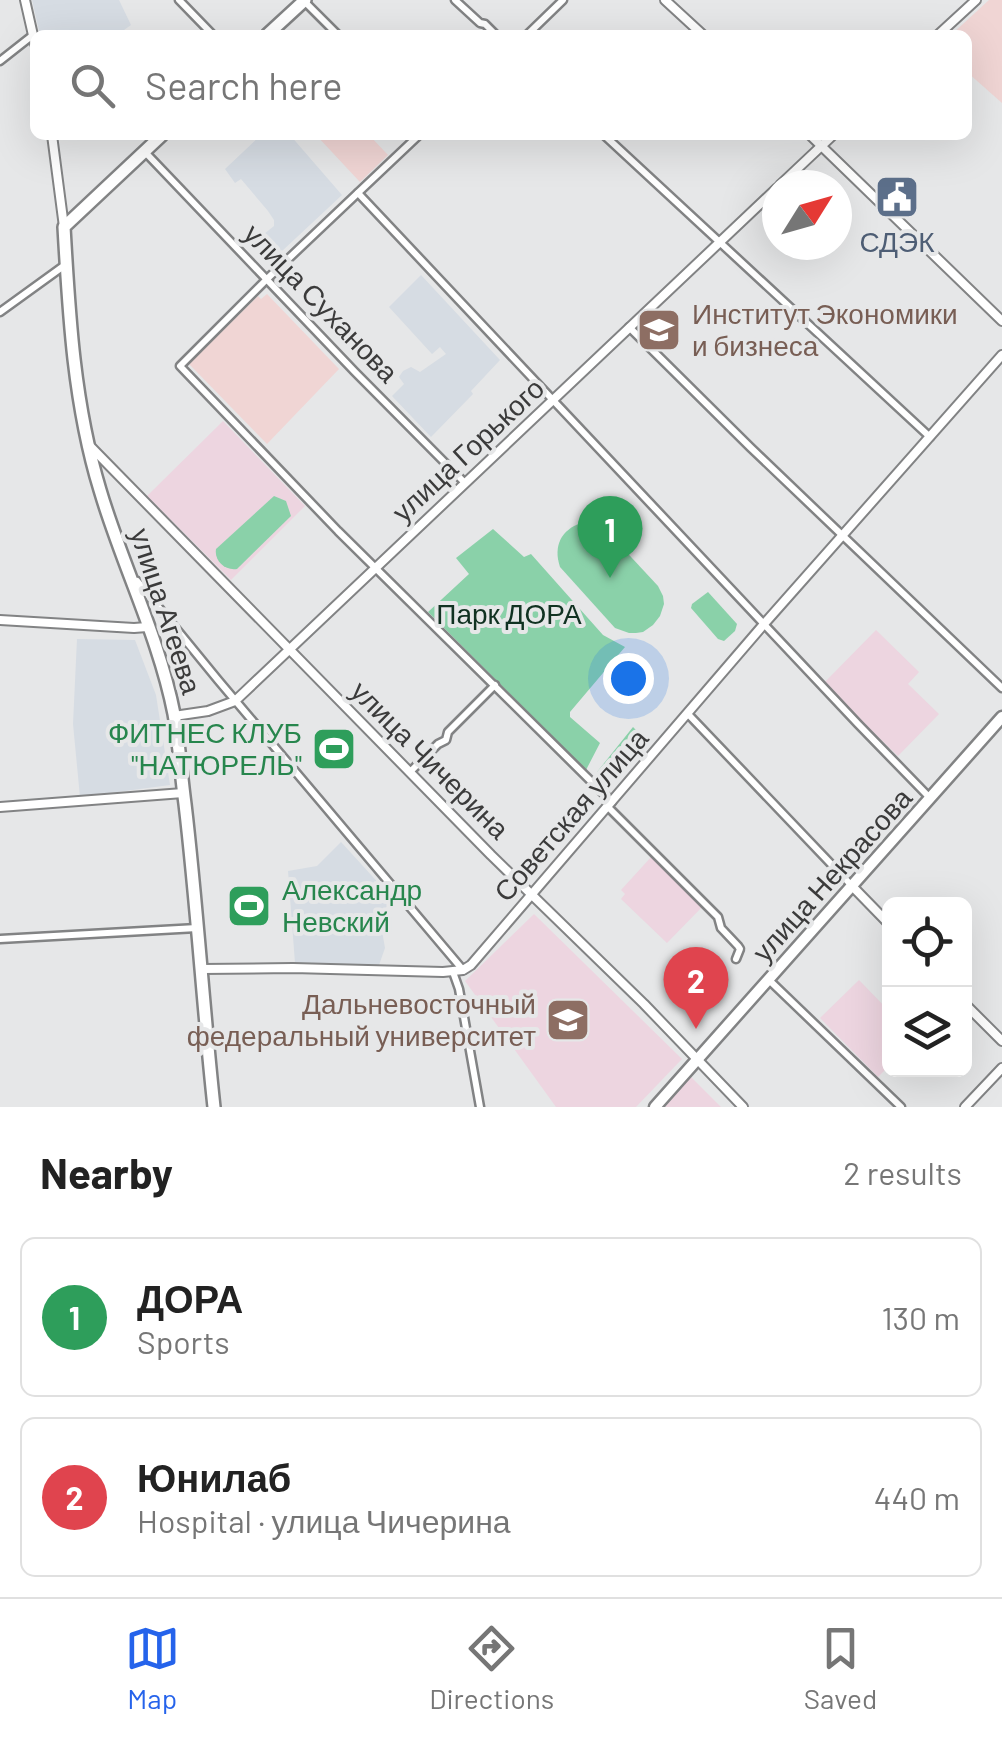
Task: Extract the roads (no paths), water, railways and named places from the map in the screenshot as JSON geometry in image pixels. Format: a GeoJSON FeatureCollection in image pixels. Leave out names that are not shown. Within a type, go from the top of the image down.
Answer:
{"type":"FeatureCollection","features":[{"type":"Feature","properties":{"kind":"highway"},"geometry":{"type":"LineString","coordinates":[[272,30],[304,0]]}},
{"type":"Feature","properties":{"kind":"highway"},"geometry":{"type":"LineString","coordinates":[[64,228],[157,140]]}},
{"type":"Feature","properties":{"kind":"highway","name":"улица Агеева"},"geometry":{"type":"LineString","coordinates":[[64,228],[75,374],[87,444],[174,716],[214,1107]]}},
{"type":"Feature","properties":{"kind":"main road"},"geometry":{"type":"LineString","coordinates":[[24,0],[32,30]]}},
{"type":"Feature","properties":{"kind":"main road"},"geometry":{"type":"LineString","coordinates":[[665,0],[698,30]]}},
{"type":"Feature","properties":{"kind":"main road"},"geometry":{"type":"LineString","coordinates":[[943,30],[976,0]]}},
{"type":"Feature","properties":{"kind":"main road","name":"улица Агеева"},"geometry":{"type":"LineString","coordinates":[[53,140],[64,228]]}},
{"type":"Feature","properties":{"kind":"main road"},"geometry":{"type":"LineString","coordinates":[[814,140],[1002,322]]}},
{"type":"Feature","properties":{"kind":"main road","name":"улица Горького"},"geometry":{"type":"LineString","coordinates":[[796,170],[828,140]]}},
{"type":"Feature","properties":{"kind":"main road","name":"улица Горького"},"geometry":{"type":"LineString","coordinates":[[174,716],[235,701],[762,202]]}},
{"type":"Feature","properties":{"kind":"main road","name":"Советская улица"},"geometry":{"type":"LineString","coordinates":[[458,971],[471,965],[1002,355]]}},
{"type":"Feature","properties":{"kind":"main road","name":"улица Чичерина"},"geometry":{"type":"LineString","coordinates":[[87,444],[743,1107]]}},
{"type":"Feature","properties":{"kind":"main road"},"geometry":{"type":"LineString","coordinates":[[0,620],[147,626]]}},
{"type":"Feature","properties":{"kind":"main road","name":"улица Некрасова"},"geometry":{"type":"LineString","coordinates":[[655,1107],[1002,717]]}},
{"type":"Feature","properties":{"kind":"main road"},"geometry":{"type":"LineString","coordinates":[[0,806],[183,793]]}},
{"type":"Feature","properties":{"kind":"main road"},"geometry":{"type":"LineString","coordinates":[[852,886],[882,917]]}},
{"type":"Feature","properties":{"kind":"main road"},"geometry":{"type":"LineString","coordinates":[[202,969],[458,971]]}},
{"type":"Feature","properties":{"kind":"main road"},"geometry":{"type":"LineString","coordinates":[[972,1011],[1002,1041]]}},
{"type":"Feature","properties":{"kind":"main road"},"geometry":{"type":"LineString","coordinates":[[965,1107],[1002,1068]]}},
{"type":"Feature","properties":{"kind":"street"},"geometry":{"type":"LineString","coordinates":[[179,0],[207,30]]}},
{"type":"Feature","properties":{"kind":"street"},"geometry":{"type":"LineString","coordinates":[[304,0],[333,30]]}},
{"type":"Feature","properties":{"kind":"street"},"geometry":{"type":"LineString","coordinates":[[455,0],[490,30]]}},
{"type":"Feature","properties":{"kind":"street"},"geometry":{"type":"LineString","coordinates":[[531,30],[563,0]]}},
{"type":"Feature","properties":{"kind":"street"},"geometry":{"type":"LineString","coordinates":[[0,61],[30,42]]}},
{"type":"Feature","properties":{"kind":"street"},"geometry":{"type":"LineString","coordinates":[[414,140],[180,366],[718,917],[721,928],[740,949],[736,960]]}},
{"type":"Feature","properties":{"kind":"street"},"geometry":{"type":"LineString","coordinates":[[609,140],[930,438]]}},
{"type":"Feature","properties":{"kind":"street","name":"улица Суханова"},"geometry":{"type":"LineString","coordinates":[[145,152],[465,483]]}},
{"type":"Feature","properties":{"kind":"street"},"geometry":{"type":"LineString","coordinates":[[358,193],[930,798]]}},
{"type":"Feature","properties":{"kind":"street"},"geometry":{"type":"LineString","coordinates":[[0,312],[66,265]]}},
{"type":"Feature","properties":{"kind":"street"},"geometry":{"type":"LineString","coordinates":[[629,327],[1002,688]]}},
{"type":"Feature","properties":{"kind":"street"},"geometry":{"type":"LineString","coordinates":[[124,564],[458,971],[480,1107]]}},
{"type":"Feature","properties":{"kind":"street"},"geometry":{"type":"LineString","coordinates":[[410,772],[446,740],[448,732],[494,685]]}},
{"type":"Feature","properties":{"kind":"street"},"geometry":{"type":"LineString","coordinates":[[688,714],[852,886]]}},
{"type":"Feature","properties":{"kind":"street"},"geometry":{"type":"LineString","coordinates":[[0,939],[198,928]]}},
{"type":"Feature","properties":{"kind":"street"},"geometry":{"type":"LineString","coordinates":[[768,980],[901,1107]]}},
{"type":"Feature","properties":{"kind":"place","name":"СДЭК"},"geometry":{"type":"Point","coordinates":[897,197]}},
{"type":"Feature","properties":{"kind":"place","name":"Институт Экономики и бизнеса"},"geometry":{"type":"Point","coordinates":[659,330]}},
{"type":"Feature","properties":{"kind":"place","name":"ДОРА"},"geometry":{"type":"Point","coordinates":[610,578]}},
{"type":"Feature","properties":{"kind":"place","name":"ФИТНЕС КЛУБ \"НАТЮРЕЛЬ\""},"geometry":{"type":"Point","coordinates":[334,749]}},
{"type":"Feature","properties":{"kind":"place","name":"Александр Невский"},"geometry":{"type":"Point","coordinates":[249,906]}},
{"type":"Feature","properties":{"kind":"place","name":"Дальневосточный федеральный университет"},"geometry":{"type":"Point","coordinates":[568,1020]}},
{"type":"Feature","properties":{"kind":"place","name":"Юнилаб"},"geometry":{"type":"Point","coordinates":[696,1029]}},
{"type":"Feature","properties":{"kind":"park label","name":"Парк ДОРА"},"geometry":{"type":"Point","coordinates":[509,614]}}]}
